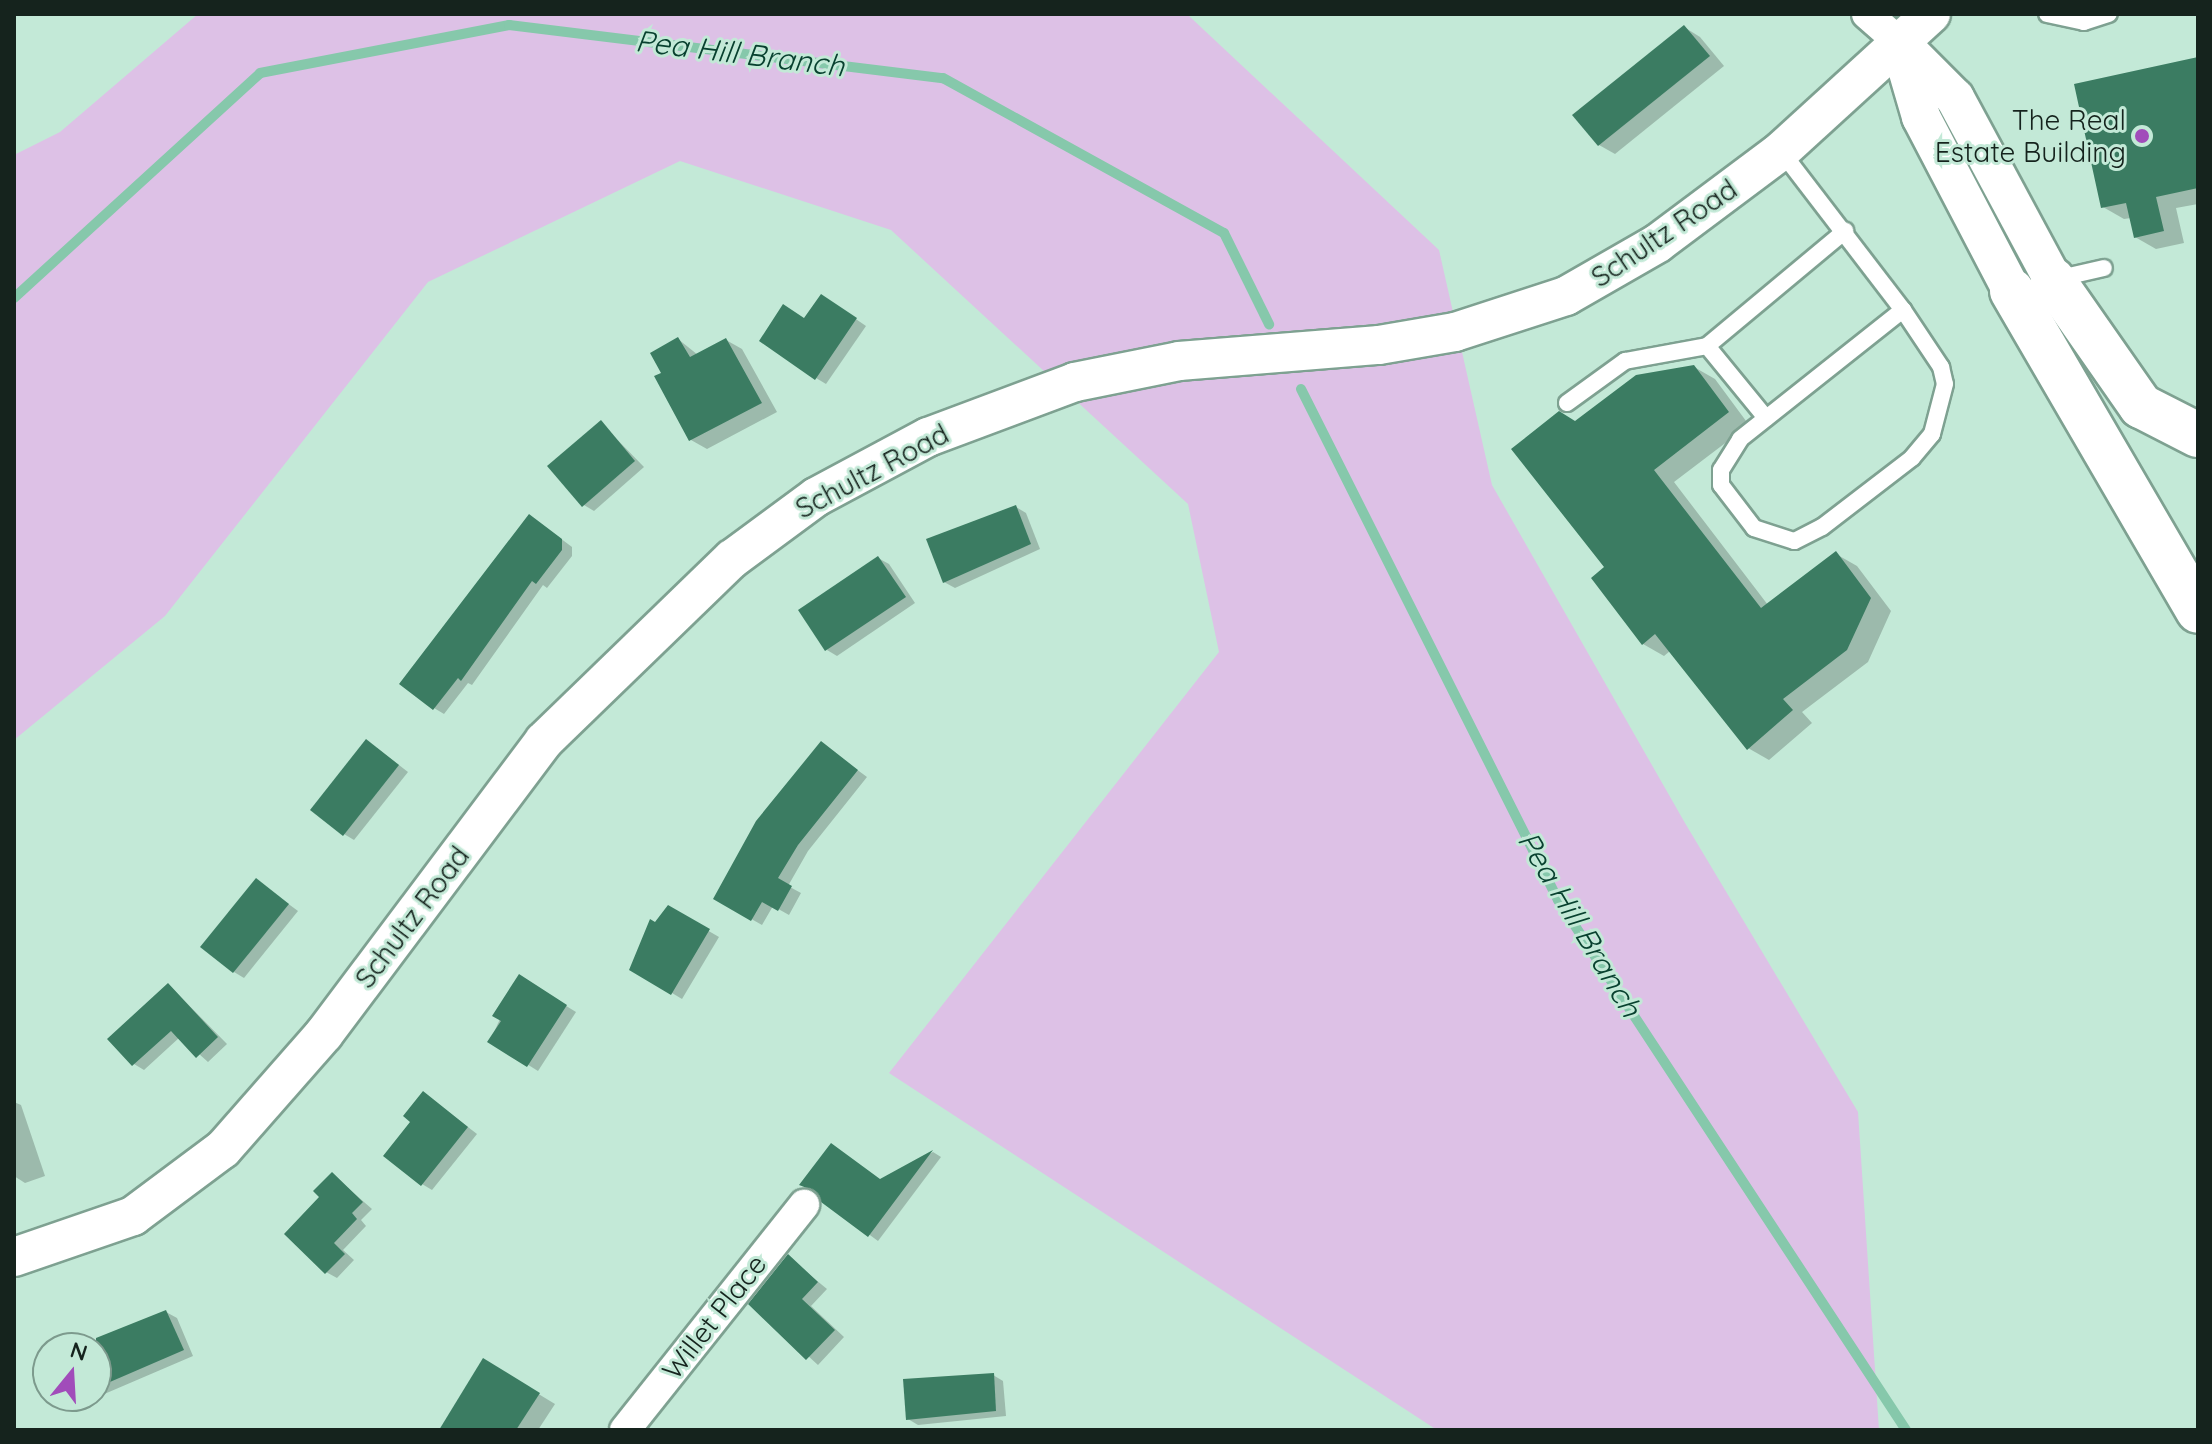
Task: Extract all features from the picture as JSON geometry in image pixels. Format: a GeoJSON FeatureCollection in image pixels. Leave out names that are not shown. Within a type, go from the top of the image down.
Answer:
{"type":"FeatureCollection","features":[{"type":"Feature","properties":{"kind":"highway"},"geometry":{"type":"LineString","coordinates":[[2033,285],[2141,406],[2198,435]]}},
{"type":"Feature","properties":{"kind":"highway"},"geometry":{"type":"LineString","coordinates":[[2033,285],[2198,611]]}},
{"type":"Feature","properties":{"kind":"street"},"geometry":{"type":"LineString","coordinates":[[1867,14],[1899,42],[1921,117],[2033,285]]}},
{"type":"Feature","properties":{"kind":"street","name":"Schultz Road"},"geometry":{"type":"LineString","coordinates":[[14,1257],[133,1216],[223,1149],[324,1034],[544,741],[721,569],[816,497],[986,412],[1107,373],[1179,361],[1379,345],[1455,332],[1566,296],[1658,243],[1781,151],[1931,14]]}},
{"type":"Feature","properties":{"kind":"street","name":"Willet Place"},"geometry":{"type":"LineString","coordinates":[[625,1430],[804,1205]]}},
{"type":"Feature","properties":{"kind":"lane"},"geometry":{"type":"LineString","coordinates":[[2047,14],[2084,22],[2109,14]]}},
{"type":"Feature","properties":{"kind":"lane"},"geometry":{"type":"LineString","coordinates":[[1781,151],[1903,310],[1941,367],[1945,384],[1932,434],[1912,458],[1845,510],[1794,541],[1754,528],[1721,485],[1721,470],[1733,449],[1766,418],[1903,310]]}},
{"type":"Feature","properties":{"kind":"lane"},"geometry":{"type":"LineString","coordinates":[[1567,403],[1625,361],[1707,346],[1845,231]]}},
{"type":"Feature","properties":{"kind":"lane"},"geometry":{"type":"LineString","coordinates":[[2033,285],[2104,268]]}},
{"type":"Feature","properties":{"kind":"lane"},"geometry":{"type":"LineString","coordinates":[[1707,346],[1766,418]]}},
{"type":"Feature","properties":{"kind":"shaded area"},"geometry":{"type":"Polygon","coordinates":[[[198,14],[1188,15],[1439,250],[1492,485],[1685,823],[1858,1112],[1879,1430],[1437,1430],[889,1073],[1219,652],[1188,504],[891,230],[680,161],[428,282],[165,616],[14,740],[14,155],[60,132],[198,14]]]}},
{"type":"Feature","properties":{"kind":"building"},"geometry":{"type":"Polygon","coordinates":[[[1684,25],[1710,56],[1598,146],[1572,115],[1684,25]]]}},
{"type":"Feature","properties":{"kind":"building","name":"The Real Estate Building"},"geometry":{"type":"Polygon","coordinates":[[[2198,57],[2198,188],[2156,197],[2164,231],[2134,238],[2126,203],[2101,208],[2074,84],[2198,57]]]}},
{"type":"Feature","properties":{"kind":"building"},"geometry":{"type":"Polygon","coordinates":[[[821,294],[857,318],[815,380],[759,341],[783,304],[804,318],[821,294]]]}},
{"type":"Feature","properties":{"kind":"building"},"geometry":{"type":"Polygon","coordinates":[[[678,337],[690,357],[726,338],[762,403],[689,441],[654,376],[661,373],[650,353],[678,337]]]}},
{"type":"Feature","properties":{"kind":"building"},"geometry":{"type":"Polygon","coordinates":[[[1694,365],[1729,412],[1654,470],[1761,608],[1836,551],[1871,598],[1847,650],[1783,699],[1793,710],[1747,750],[1655,634],[1642,645],[1591,578],[1604,567],[1511,449],[1559,411],[1575,421],[1636,375],[1694,365]]]}},
{"type":"Feature","properties":{"kind":"building"},"geometry":{"type":"Polygon","coordinates":[[[601,420],[635,461],[582,507],[547,466],[601,420]]]}},
{"type":"Feature","properties":{"kind":"building"},"geometry":{"type":"Polygon","coordinates":[[[1016,505],[1031,544],[943,583],[926,539],[1016,505]]]}},
{"type":"Feature","properties":{"kind":"building"},"geometry":{"type":"Polygon","coordinates":[[[529,514],[562,539],[562,550],[536,584],[532,581],[461,681],[458,678],[433,710],[399,684],[529,514]]]}},
{"type":"Feature","properties":{"kind":"building"},"geometry":{"type":"Polygon","coordinates":[[[878,556],[906,597],[825,651],[798,610],[878,556]]]}},
{"type":"Feature","properties":{"kind":"building"},"geometry":{"type":"Polygon","coordinates":[[[366,739],[399,765],[343,836],[310,810],[366,739]]]}},
{"type":"Feature","properties":{"kind":"building"},"geometry":{"type":"Polygon","coordinates":[[[821,741],[858,770],[798,845],[778,878],[792,886],[778,911],[762,902],[751,921],[713,899],[756,821],[821,741]]]}},
{"type":"Feature","properties":{"kind":"building"},"geometry":{"type":"Polygon","coordinates":[[[256,878],[289,904],[233,973],[200,947],[256,878]]]}},
{"type":"Feature","properties":{"kind":"building"},"geometry":{"type":"Polygon","coordinates":[[[668,905],[710,929],[671,995],[629,970],[650,919],[655,922],[668,905]]]}},
{"type":"Feature","properties":{"kind":"building"},"geometry":{"type":"Polygon","coordinates":[[[519,974],[567,1005],[527,1067],[487,1042],[501,1021],[492,1016],[519,974]]]}},
{"type":"Feature","properties":{"kind":"building"},"geometry":{"type":"Polygon","coordinates":[[[168,983],[218,1037],[196,1058],[171,1031],[132,1066],[107,1039],[168,983]]]}},
{"type":"Feature","properties":{"kind":"building"},"geometry":{"type":"Polygon","coordinates":[[[423,1091],[468,1127],[421,1186],[383,1156],[410,1122],[403,1116],[423,1091]]]}},
{"type":"Feature","properties":{"kind":"building"},"geometry":{"type":"Polygon","coordinates":[[[831,1143],[880,1179],[933,1150],[868,1237],[821,1202],[815,1191],[799,1185],[831,1143]]]}},
{"type":"Feature","properties":{"kind":"building"},"geometry":{"type":"Polygon","coordinates":[[[332,1172],[363,1202],[352,1213],[357,1219],[334,1243],[345,1254],[325,1274],[284,1234],[319,1197],[313,1191],[332,1172]]]}},
{"type":"Feature","properties":{"kind":"building"},"geometry":{"type":"Polygon","coordinates":[[[788,1254],[818,1282],[802,1299],[835,1330],[806,1360],[748,1304],[788,1254]]]}},
{"type":"Feature","properties":{"kind":"building"},"geometry":{"type":"Polygon","coordinates":[[[166,1310],[184,1350],[112,1381],[111,1332],[166,1310]]]}},
{"type":"Feature","properties":{"kind":"building"},"geometry":{"type":"Polygon","coordinates":[[[483,1358],[540,1393],[516,1430],[439,1430],[483,1358]]]}},
{"type":"Feature","properties":{"kind":"building"},"geometry":{"type":"Polygon","coordinates":[[[994,1373],[996,1411],[906,1420],[903,1379],[994,1373]]]}},
{"type":"Feature","properties":{"kind":"waterway","name":"Pea Hill Branch"},"geometry":{"type":"LineString","coordinates":[[14,298],[260,73],[509,25],[943,78],[1224,233],[1269,324]]}},
{"type":"Feature","properties":{"kind":"waterway","name":"Pea Hill Branch"},"geometry":{"type":"LineString","coordinates":[[1301,389],[1558,900],[1906,1430]]}},
{"type":"Feature","properties":{"kind":"place","name":"The Real Estate Building"},"geometry":{"type":"Point","coordinates":[2142,136]}}]}
